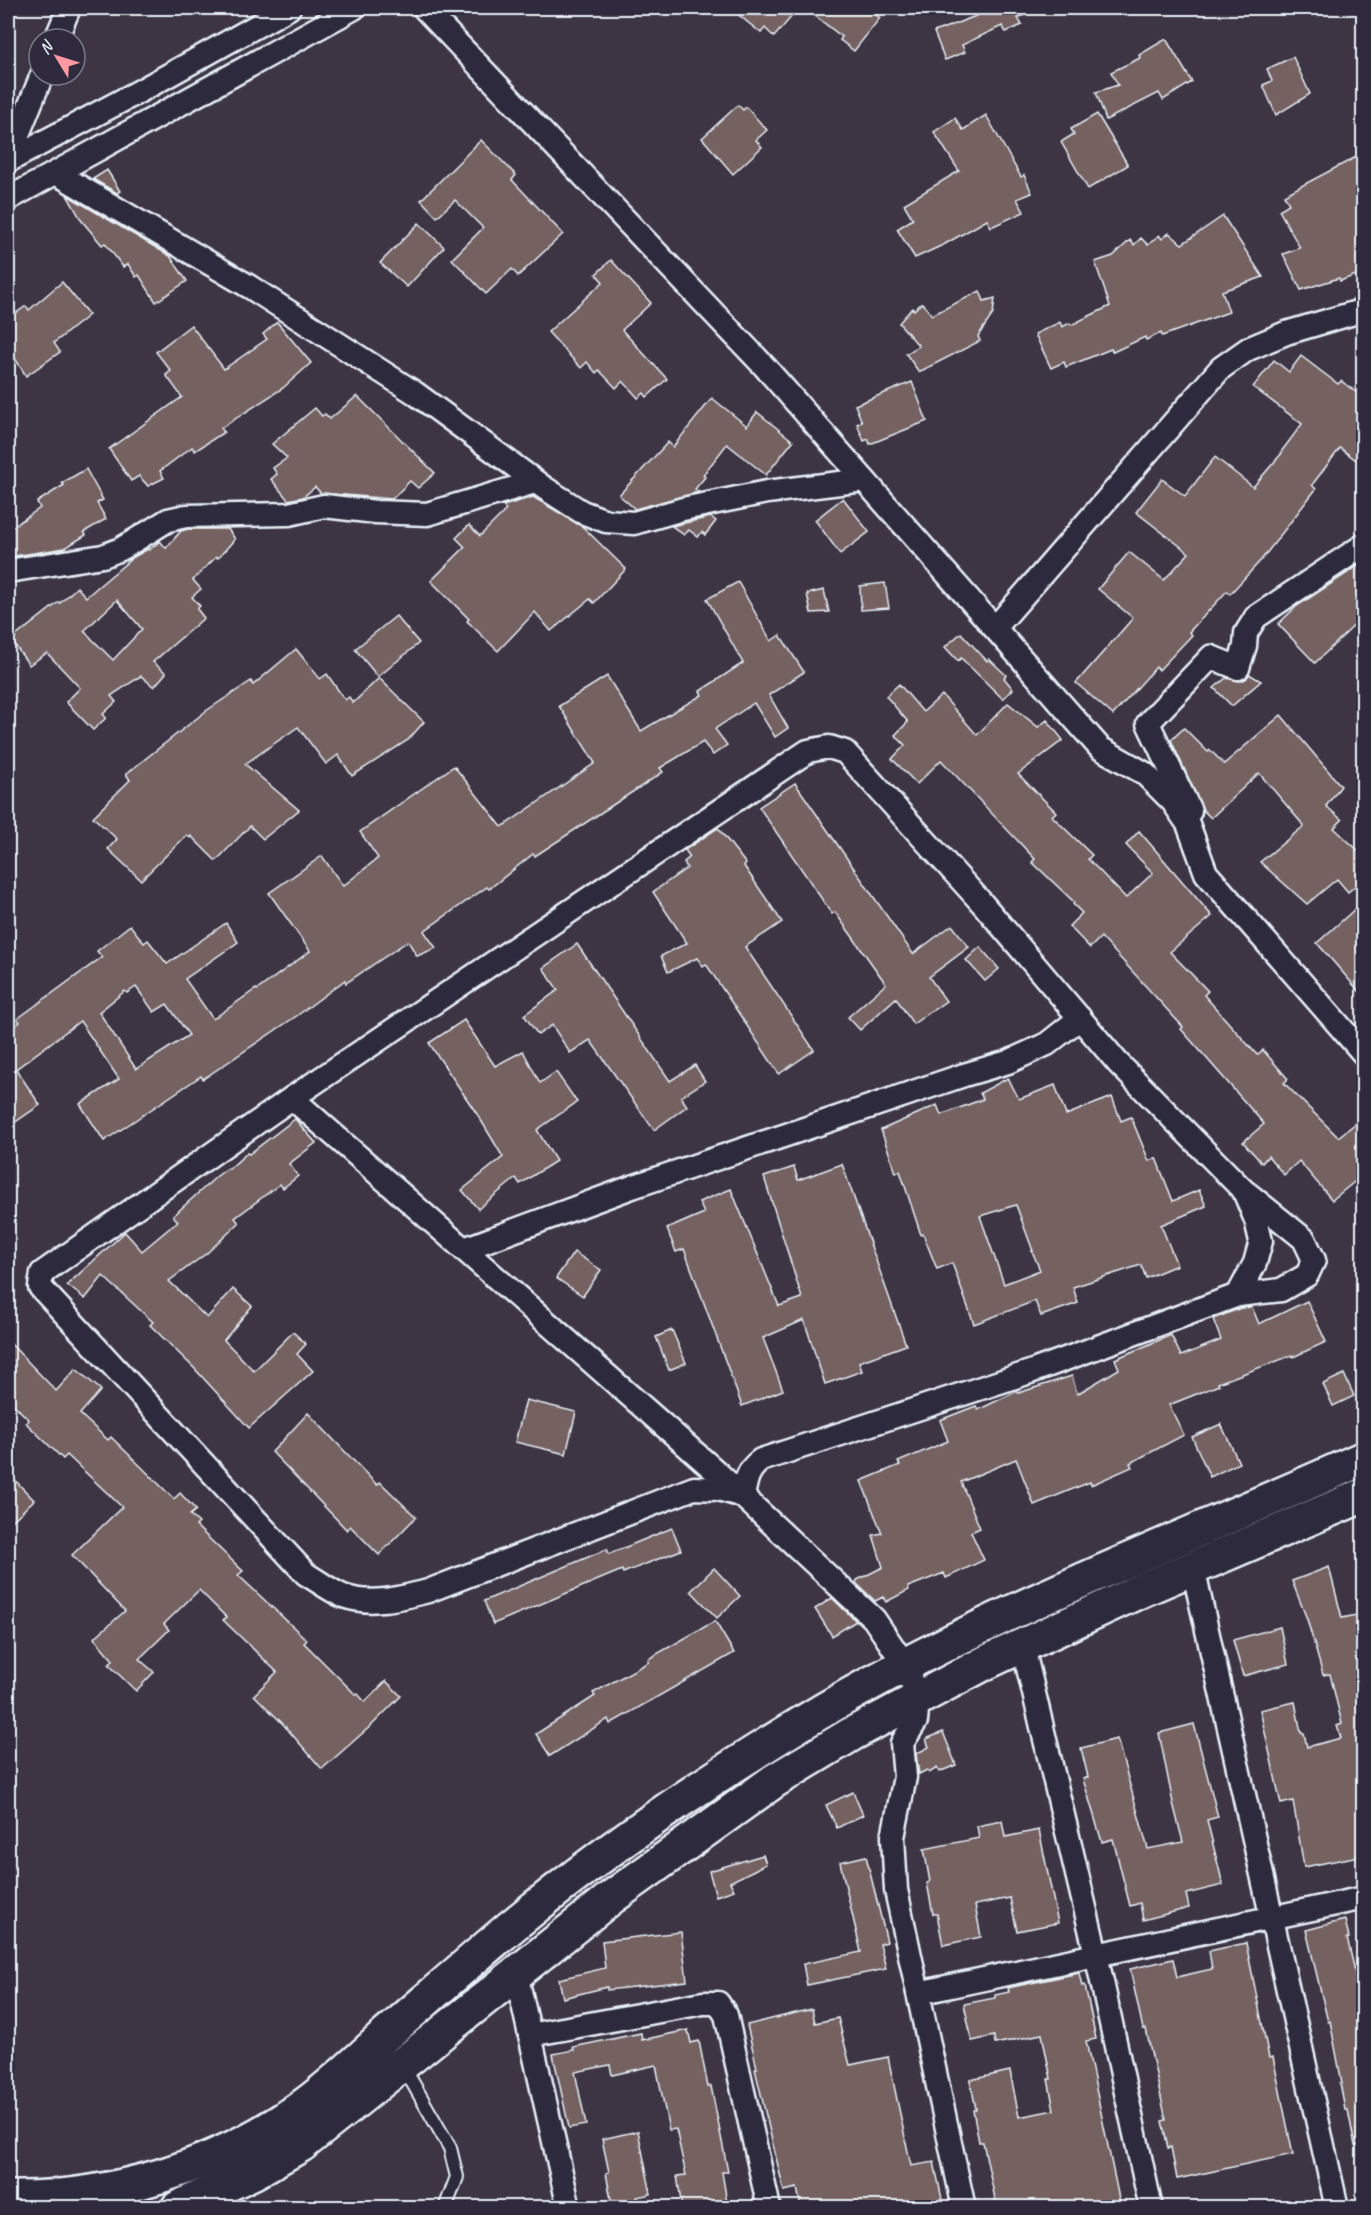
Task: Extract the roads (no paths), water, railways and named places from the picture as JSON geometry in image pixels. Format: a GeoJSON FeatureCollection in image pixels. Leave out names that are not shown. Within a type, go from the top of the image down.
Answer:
{"type":"FeatureCollection","features":[{"type":"Feature","properties":{"kind":"highway"},"geometry":{"type":"LineString","coordinates":[[8,2198],[58,2196],[137,2182],[180,2169],[224,2151],[262,2131],[310,2100],[513,1925],[614,1848],[802,1723],[904,1665],[1007,1614],[1364,1458]]}},
{"type":"Feature","properties":{"kind":"highway"},"geometry":{"type":"LineString","coordinates":[[178,2208],[212,2201],[301,2145],[612,1898],[756,1793],[852,1734],[985,1663],[1144,1589],[1363,1496]]}},
{"type":"Feature","properties":{"kind":"street"},"geometry":{"type":"LineString","coordinates":[[61,27],[69,8]]}},
{"type":"Feature","properties":{"kind":"street"},"geometry":{"type":"LineString","coordinates":[[8,160],[140,92],[289,8]]}},
{"type":"Feature","properties":{"kind":"street"},"geometry":{"type":"LineString","coordinates":[[8,199],[354,8]]}},
{"type":"Feature","properties":{"kind":"street"},"geometry":{"type":"LineString","coordinates":[[424,8],[765,368],[1100,748],[1144,773],[1173,802],[1188,824],[1206,873],[1364,1054]]}},
{"type":"Feature","properties":{"kind":"street"},"geometry":{"type":"LineString","coordinates":[[8,160],[37,87]]}},
{"type":"Feature","properties":{"kind":"street"},"geometry":{"type":"LineString","coordinates":[[56,173],[250,287],[406,387],[535,482],[582,512],[606,521],[634,524],[683,509],[767,492],[864,480]]}},
{"type":"Feature","properties":{"kind":"street"},"geometry":{"type":"LineString","coordinates":[[995,628],[1221,368],[1248,349],[1286,333],[1364,310]]}},
{"type":"Feature","properties":{"kind":"street"},"geometry":{"type":"LineString","coordinates":[[8,571],[103,556],[121,549],[168,520],[186,516],[290,514],[324,506],[376,512],[427,514],[535,482]]}},
{"type":"Feature","properties":{"kind":"street"},"geometry":{"type":"LineString","coordinates":[[1206,873],[1200,834],[1149,723],[1211,657],[1238,668],[1245,646],[1246,633],[1256,617],[1364,545]]}},
{"type":"Feature","properties":{"kind":"street"},"geometry":{"type":"LineString","coordinates":[[829,747],[845,752],[982,903],[1118,1063],[1244,1191],[1304,1239],[1314,1260],[1307,1275],[1281,1290],[1238,1295],[1033,1371],[761,1460],[753,1466],[746,1477],[743,1496],[718,1489],[694,1488],[428,1591],[392,1600],[368,1600],[343,1596],[306,1574],[40,1287],[42,1273],[292,1098],[808,751],[829,747]]}},
{"type":"Feature","properties":{"kind":"street"},"geometry":{"type":"LineString","coordinates":[[464,1249],[632,1187],[1008,1062],[1047,1044],[1080,1018]]}},
{"type":"Feature","properties":{"kind":"street"},"geometry":{"type":"LineString","coordinates":[[292,1098],[743,1496],[874,1619],[904,1665],[918,1698],[916,1721],[902,1743],[905,1777],[893,1837],[896,1890],[964,2208]]}},
{"type":"Feature","properties":{"kind":"street"},"geometry":{"type":"LineString","coordinates":[[1238,1295],[1255,1263],[1261,1240],[1256,1220],[1244,1191]]}},
{"type":"Feature","properties":{"kind":"street"},"geometry":{"type":"LineString","coordinates":[[1193,1568],[1337,2208]]}},
{"type":"Feature","properties":{"kind":"street"},"geometry":{"type":"LineString","coordinates":[[1023,1647],[1096,1954],[1151,2208]]}},
{"type":"Feature","properties":{"kind":"street"},"geometry":{"type":"LineString","coordinates":[[918,1993],[1364,1898]]}},
{"type":"Feature","properties":{"kind":"street"},"geometry":{"type":"LineString","coordinates":[[516,1973],[569,2208]]}},
{"type":"Feature","properties":{"kind":"street"},"geometry":{"type":"LineString","coordinates":[[530,2035],[703,2003],[718,2003],[726,2015],[769,2208]]}},
{"type":"Feature","properties":{"kind":"lane"},"geometry":{"type":"LineString","coordinates":[[402,2065],[450,2148],[457,2177],[445,2208]]}}]}
